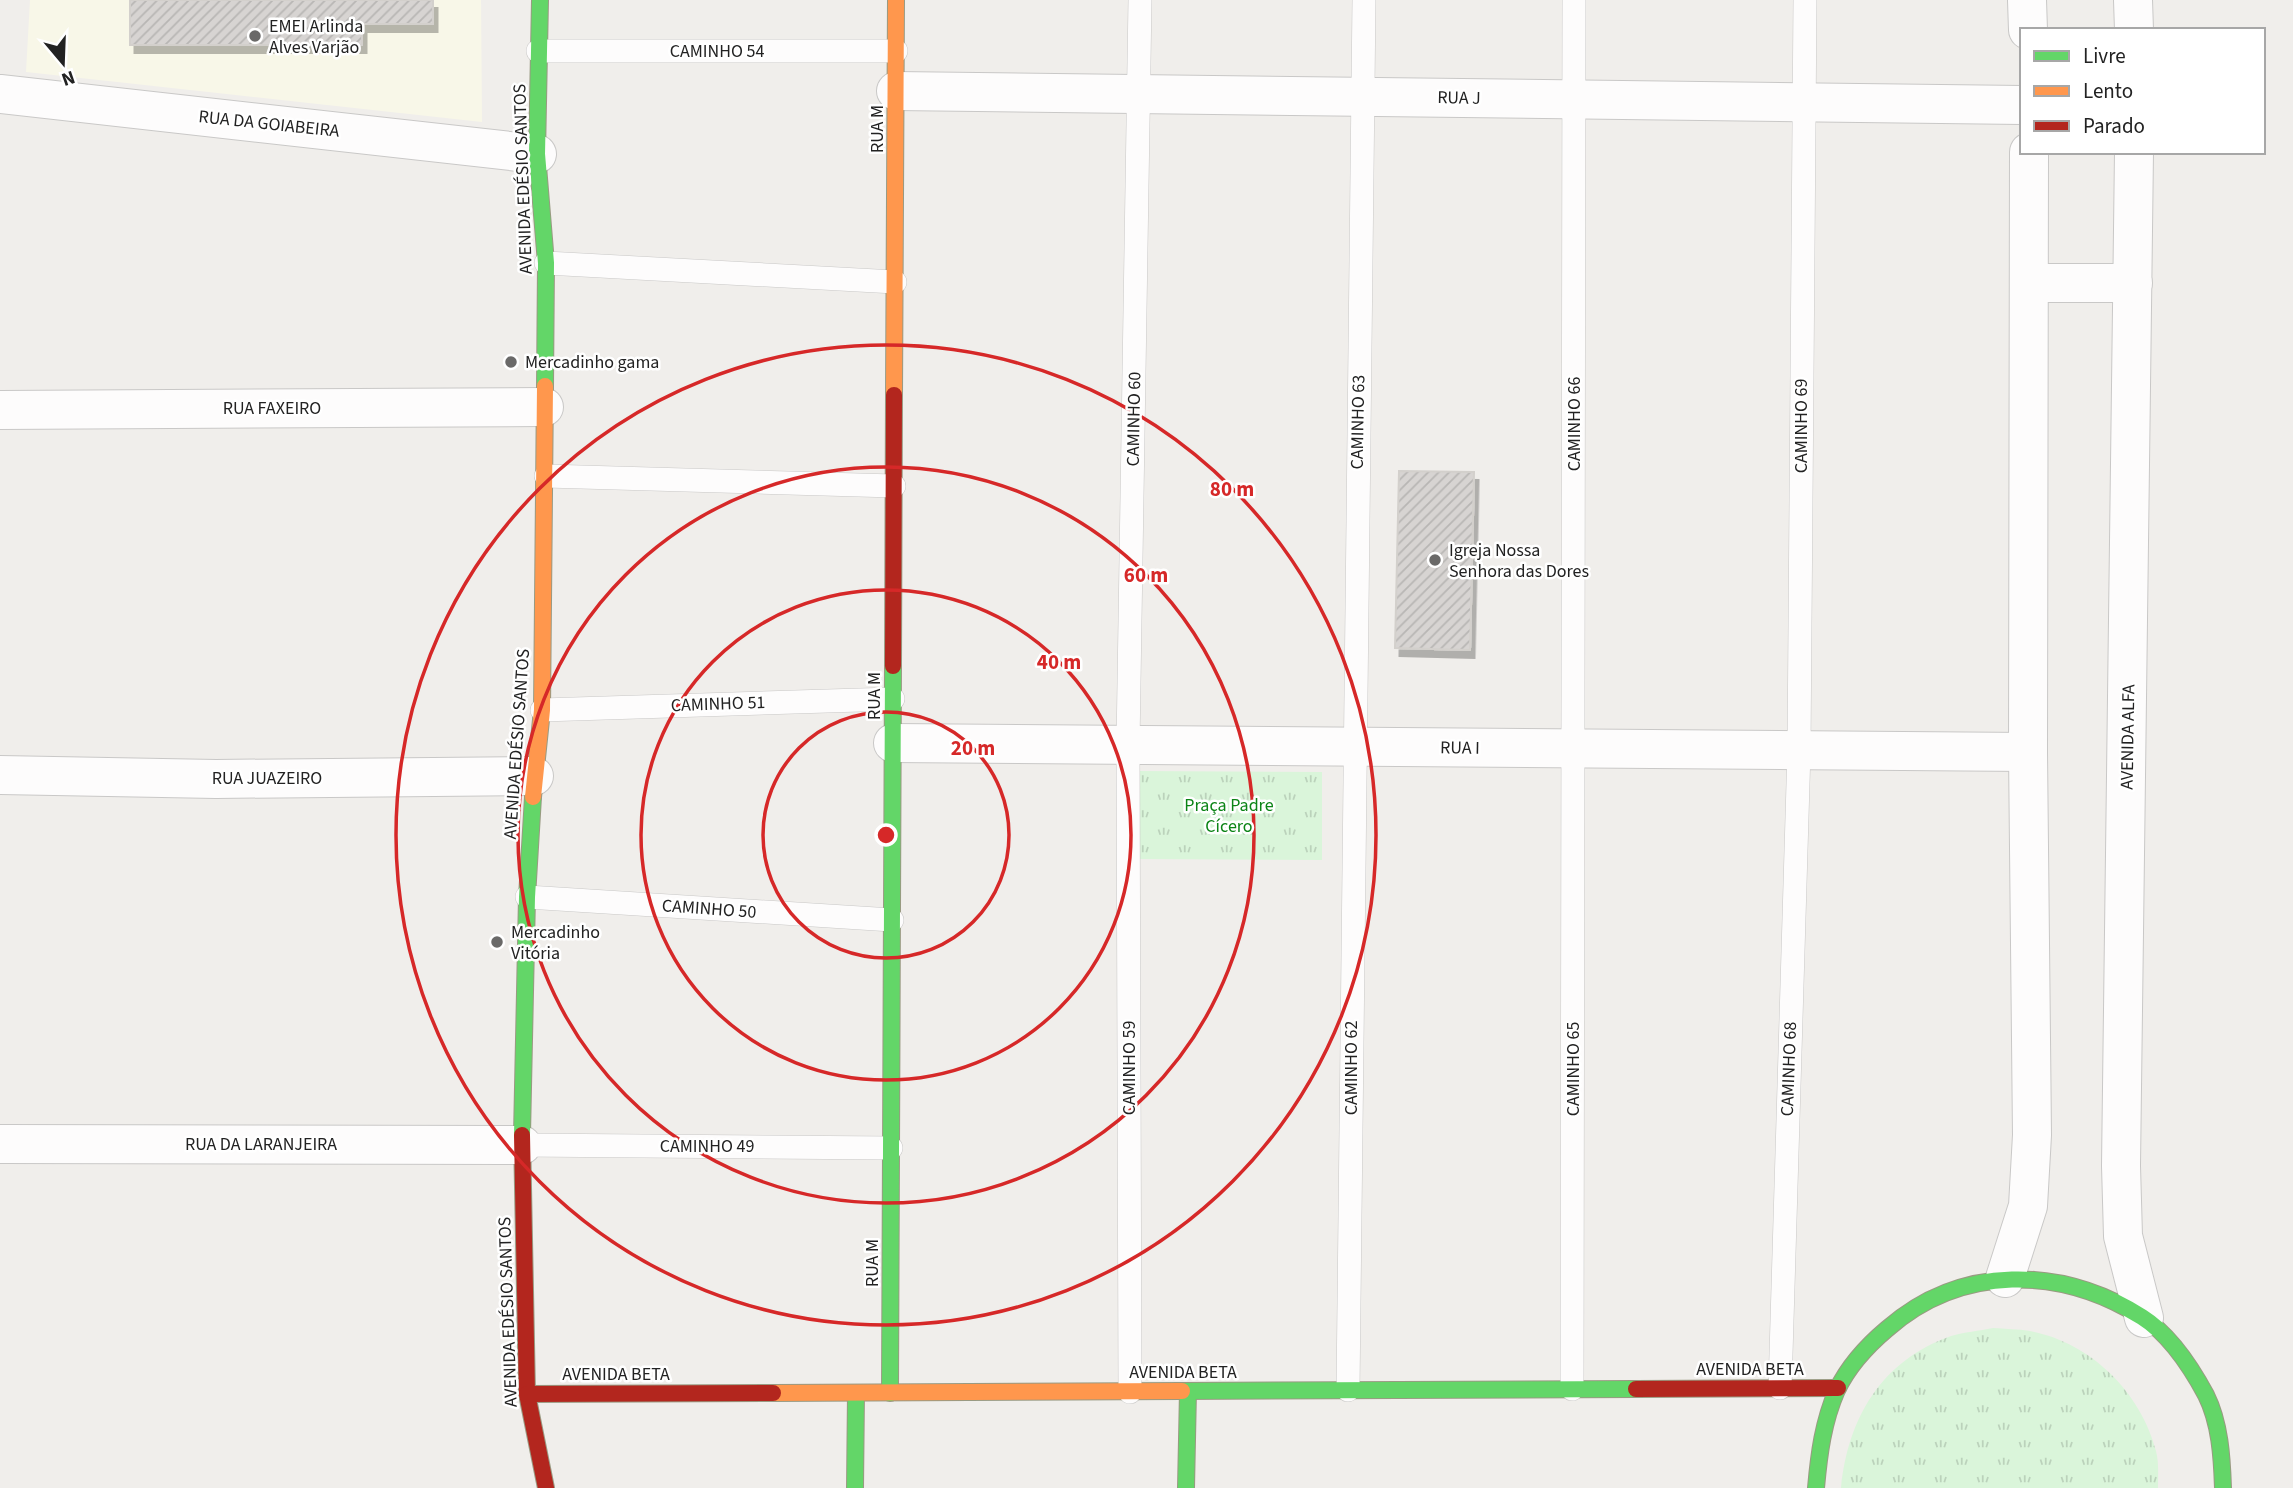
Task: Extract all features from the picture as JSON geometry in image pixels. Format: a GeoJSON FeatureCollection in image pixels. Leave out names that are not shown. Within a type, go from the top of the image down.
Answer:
{"type":"FeatureCollection","features":[{"type":"Feature","properties":{"kind":"street","name":"AVENIDA EDÉSIO SANTOS"},"geometry":{"type":"LineString","coordinates":[[540,0],[537,154],[546,263],[546,477],[542,710],[534,776],[527,897],[522,1145],[527,1394],[546,1488]]}},
{"type":"Feature","properties":{"kind":"street","name":"RUA M"},"geometry":{"type":"LineString","coordinates":[[890,1393],[896,0]]}},
{"type":"Feature","properties":{"kind":"street"},"geometry":{"type":"LineString","coordinates":[[2028,0],[2028,28]]}},
{"type":"Feature","properties":{"kind":"street"},"geometry":{"type":"LineString","coordinates":[[2133,0],[2134,28]]}},
{"type":"Feature","properties":{"kind":"street","name":"RUA J"},"geometry":{"type":"LineString","coordinates":[[896,91],[2020,105]]}},
{"type":"Feature","properties":{"kind":"street","name":"RUA DA GOIABEIRA"},"geometry":{"type":"LineString","coordinates":[[0,94],[537,154]]}},
{"type":"Feature","properties":{"kind":"street"},"geometry":{"type":"LineString","coordinates":[[2005,1278],[2028,1206],[2032,1147],[2028,752],[2029,154]]}},
{"type":"Feature","properties":{"kind":"street","name":"AVENIDA ALFA"},"geometry":{"type":"LineString","coordinates":[[2134,154],[2121,1166],[2123,1236],[2144,1318]]}},
{"type":"Feature","properties":{"kind":"street"},"geometry":{"type":"LineString","coordinates":[[2029,283],[2133,283]]}},
{"type":"Feature","properties":{"kind":"street","name":"RUA FAXEIRO"},"geometry":{"type":"LineString","coordinates":[[0,410],[544,407]]}},
{"type":"Feature","properties":{"kind":"street","name":"RUA I"},"geometry":{"type":"LineString","coordinates":[[893,743],[2028,752]]}},
{"type":"Feature","properties":{"kind":"street","name":"RUA JUAZEIRO"},"geometry":{"type":"LineString","coordinates":[[0,775],[216,779],[534,776]]}},
{"type":"Feature","properties":{"kind":"street","name":"RUA DA LARANJEIRA"},"geometry":{"type":"LineString","coordinates":[[0,1144],[522,1145]]}},
{"type":"Feature","properties":{"kind":"street"},"geometry":{"type":"LineString","coordinates":[[1816,1488],[1821,1437],[1838,1388],[1868,1345],[1907,1311],[1954,1288],[2005,1278],[2078,1285],[2144,1318],[2180,1354],[2207,1397],[2221,1446],[2223,1488]]}},
{"type":"Feature","properties":{"kind":"street","name":"AVENIDA BETA"},"geometry":{"type":"LineString","coordinates":[[527,1394],[1838,1388]]}},
{"type":"Feature","properties":{"kind":"street"},"geometry":{"type":"LineString","coordinates":[[1186,1488],[1188,1391]]}},
{"type":"Feature","properties":{"kind":"street"},"geometry":{"type":"LineString","coordinates":[[855,1488],[856,1393]]}},
{"type":"Feature","properties":{"kind":"lane","name":"CAMINHO 60"},"geometry":{"type":"LineString","coordinates":[[1128,745],[1140,0]]}},
{"type":"Feature","properties":{"kind":"lane","name":"CAMINHO 63"},"geometry":{"type":"LineString","coordinates":[[1354,746],[1364,0]]}},
{"type":"Feature","properties":{"kind":"lane","name":"CAMINHO 66"},"geometry":{"type":"LineString","coordinates":[[1574,0],[1574,749]]}},
{"type":"Feature","properties":{"kind":"lane","name":"CAMINHO 69"},"geometry":{"type":"LineString","coordinates":[[1799,750],[1805,0]]}},
{"type":"Feature","properties":{"kind":"lane","name":"CAMINHO 54"},"geometry":{"type":"LineString","coordinates":[[538,51],[896,51]]}},
{"type":"Feature","properties":{"kind":"lane"},"geometry":{"type":"LineString","coordinates":[[546,263],[895,282]]}},
{"type":"Feature","properties":{"kind":"lane"},"geometry":{"type":"LineString","coordinates":[[546,477],[894,486]]}},
{"type":"Feature","properties":{"kind":"lane","name":"CAMINHO 51"},"geometry":{"type":"LineString","coordinates":[[542,710],[893,699]]}},
{"type":"Feature","properties":{"kind":"lane","name":"CAMINHO 59"},"geometry":{"type":"LineString","coordinates":[[1128,745],[1130,1392]]}},
{"type":"Feature","properties":{"kind":"lane","name":"CAMINHO 62"},"geometry":{"type":"LineString","coordinates":[[1348,1390],[1354,746]]}},
{"type":"Feature","properties":{"kind":"lane","name":"CAMINHO 65"},"geometry":{"type":"LineString","coordinates":[[1572,1389],[1574,749]]}},
{"type":"Feature","properties":{"kind":"lane","name":"CAMINHO 68"},"geometry":{"type":"LineString","coordinates":[[1780,1388],[1799,750]]}},
{"type":"Feature","properties":{"kind":"lane","name":"CAMINHO 50"},"geometry":{"type":"LineString","coordinates":[[527,897],[892,920]]}},
{"type":"Feature","properties":{"kind":"lane","name":"CAMINHO 49"},"geometry":{"type":"LineString","coordinates":[[522,1145],[891,1148]]}},
{"type":"Feature","properties":{"kind":"shaded area","name":"EMEI Arlinda Alves Varjão"},"geometry":{"type":"Polygon","coordinates":[[[30,0],[481,0],[482,122],[26,72],[30,0]]]}},
{"type":"Feature","properties":{"kind":"green space","name":"Praça Padre Cícero"},"geometry":{"type":"Polygon","coordinates":[[[1136,771],[1322,772],[1322,860],[1136,859],[1136,771]]]}},
{"type":"Feature","properties":{"kind":"green space"},"geometry":{"type":"Polygon","coordinates":[[[1993,1328],[2030,1331],[2052,1337],[2073,1346],[2110,1373],[2125,1390],[2149,1429],[2157,1455],[2158,1488],[1841,1488],[1851,1438],[1860,1416],[1887,1377],[1905,1360],[1926,1347],[1961,1333],[1993,1328]]]}},
{"type":"Feature","properties":{"kind":"building"},"geometry":{"type":"Polygon","coordinates":[[[130,0],[433,0],[433,24],[362,24],[362,45],[130,45],[130,0]]]}},
{"type":"Feature","properties":{"kind":"building","name":"Igreja Nossa Senhora das Dores"},"geometry":{"type":"Polygon","coordinates":[[[1399,471],[1474,472],[1470,650],[1395,648],[1399,471]]]}},
{"type":"Feature","properties":{"kind":"traffic: fast"},"geometry":{"type":"LineString","coordinates":[[540,0],[537,154],[546,263],[545,386]]}},
{"type":"Feature","properties":{"kind":"traffic: fast"},"geometry":{"type":"LineString","coordinates":[[890,1393],[893,666]]}},
{"type":"Feature","properties":{"kind":"traffic: fast"},"geometry":{"type":"LineString","coordinates":[[522,1135],[527,897],[533,797]]}},
{"type":"Feature","properties":{"kind":"traffic: fast"},"geometry":{"type":"LineString","coordinates":[[1816,1488],[1822,1438],[1832,1402],[1847,1373],[1866,1349],[1887,1329],[1916,1308],[1947,1293],[1979,1283],[2012,1280],[2045,1281],[2078,1288],[2111,1300],[2142,1317],[2161,1332],[2186,1362],[2211,1406],[2219,1440],[2223,1488]]}},
{"type":"Feature","properties":{"kind":"traffic: fast"},"geometry":{"type":"LineString","coordinates":[[1182,1391],[1636,1389]]}},
{"type":"Feature","properties":{"kind":"traffic: fast"},"geometry":{"type":"LineString","coordinates":[[1186,1488],[1188,1391]]}},
{"type":"Feature","properties":{"kind":"traffic: fast"},"geometry":{"type":"LineString","coordinates":[[855,1488],[856,1393]]}},
{"type":"Feature","properties":{"kind":"traffic: slow"},"geometry":{"type":"LineString","coordinates":[[894,395],[896,0]]}},
{"type":"Feature","properties":{"kind":"traffic: slow"},"geometry":{"type":"LineString","coordinates":[[533,797],[542,710],[545,386]]}},
{"type":"Feature","properties":{"kind":"traffic: slow"},"geometry":{"type":"LineString","coordinates":[[773,1393],[1182,1391]]}},
{"type":"Feature","properties":{"kind":"traffic: jam"},"geometry":{"type":"LineString","coordinates":[[893,666],[894,395]]}},
{"type":"Feature","properties":{"kind":"traffic: jam"},"geometry":{"type":"LineString","coordinates":[[522,1135],[527,1394],[546,1488]]}},
{"type":"Feature","properties":{"kind":"traffic: jam"},"geometry":{"type":"LineString","coordinates":[[1636,1389],[1838,1388]]}},
{"type":"Feature","properties":{"kind":"traffic: jam"},"geometry":{"type":"LineString","coordinates":[[527,1394],[773,1393]]}},
{"type":"Feature","properties":{"kind":"place","name":"EMEI Arlinda Alves Varjão"},"geometry":{"type":"Point","coordinates":[255,36]}},
{"type":"Feature","properties":{"kind":"place","name":"Mercadinho gama"},"geometry":{"type":"Point","coordinates":[511,362]}},
{"type":"Feature","properties":{"kind":"place","name":"Igreja Nossa Senhora das Dores"},"geometry":{"type":"Point","coordinates":[1435,560]}},
{"type":"Feature","properties":{"kind":"place","name":"Mercadinho Vitória"},"geometry":{"type":"Point","coordinates":[497,942]}}]}
